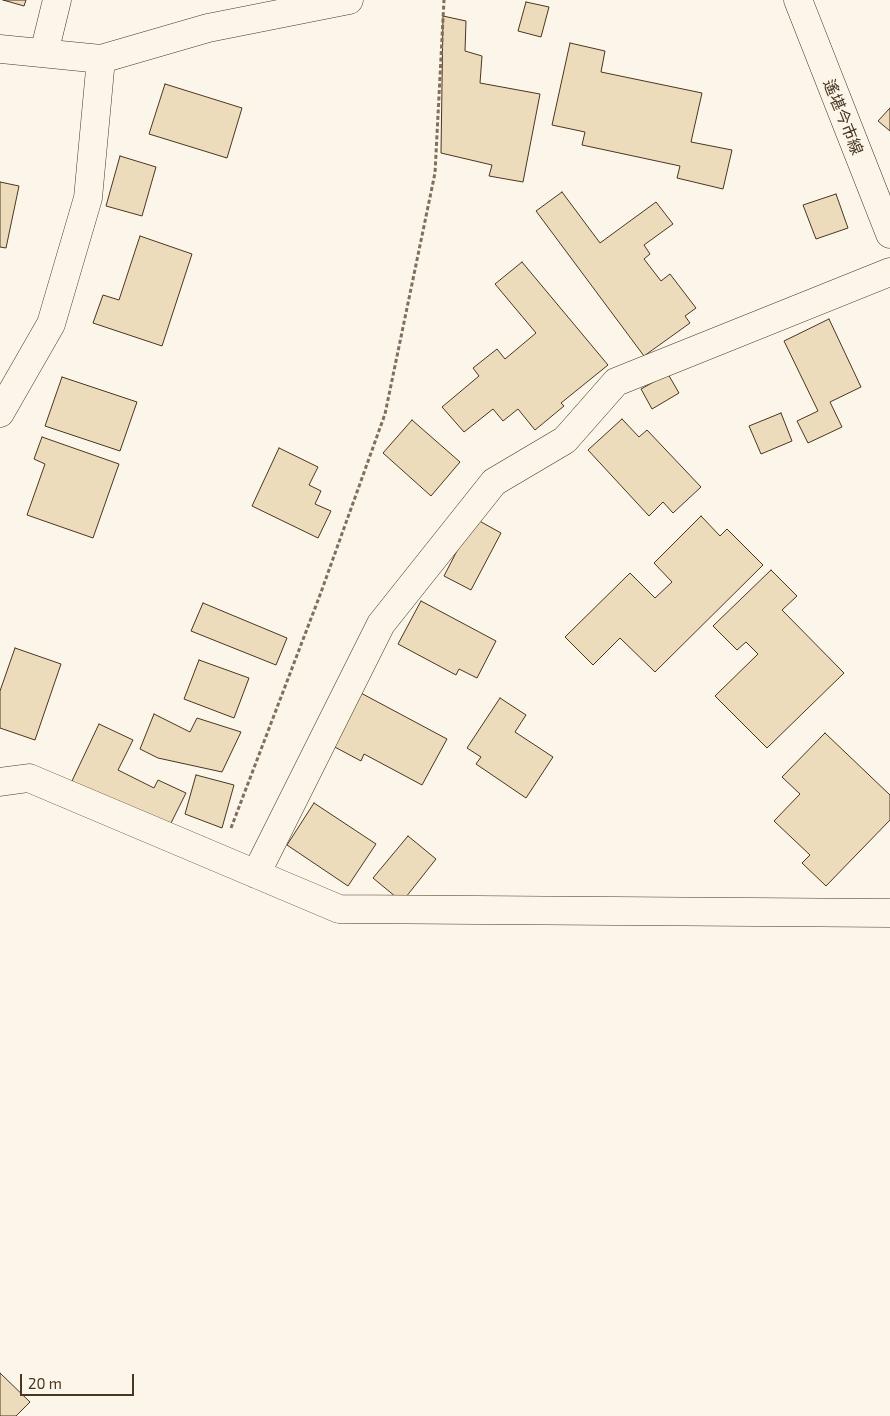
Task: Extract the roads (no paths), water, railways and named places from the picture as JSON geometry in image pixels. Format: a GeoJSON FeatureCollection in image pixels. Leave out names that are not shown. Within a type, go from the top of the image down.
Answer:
{"type":"FeatureCollection","features":[{"type":"Feature","properties":{"kind":"street"},"geometry":{"type":"LineString","coordinates":[[44,54],[57,0]]}},
{"type":"Feature","properties":{"kind":"street"},"geometry":{"type":"LineString","coordinates":[[0,49],[101,59],[208,28],[349,0]]}},
{"type":"Feature","properties":{"kind":"street","name":"遙堪今市線"},"geometry":{"type":"LineString","coordinates":[[798,0],[890,234]]}},
{"type":"Feature","properties":{"kind":"street"},"geometry":{"type":"LineString","coordinates":[[0,413],[51,324],[88,198],[101,59]]}},
{"type":"Feature","properties":{"kind":"street"},"geometry":{"type":"LineString","coordinates":[[256,874],[381,624],[494,482],[565,440],[616,382],[890,272]]}},
{"type":"Feature","properties":{"kind":"street"},"geometry":{"type":"LineString","coordinates":[[0,782],[29,778],[339,910],[890,913]]}}]}
